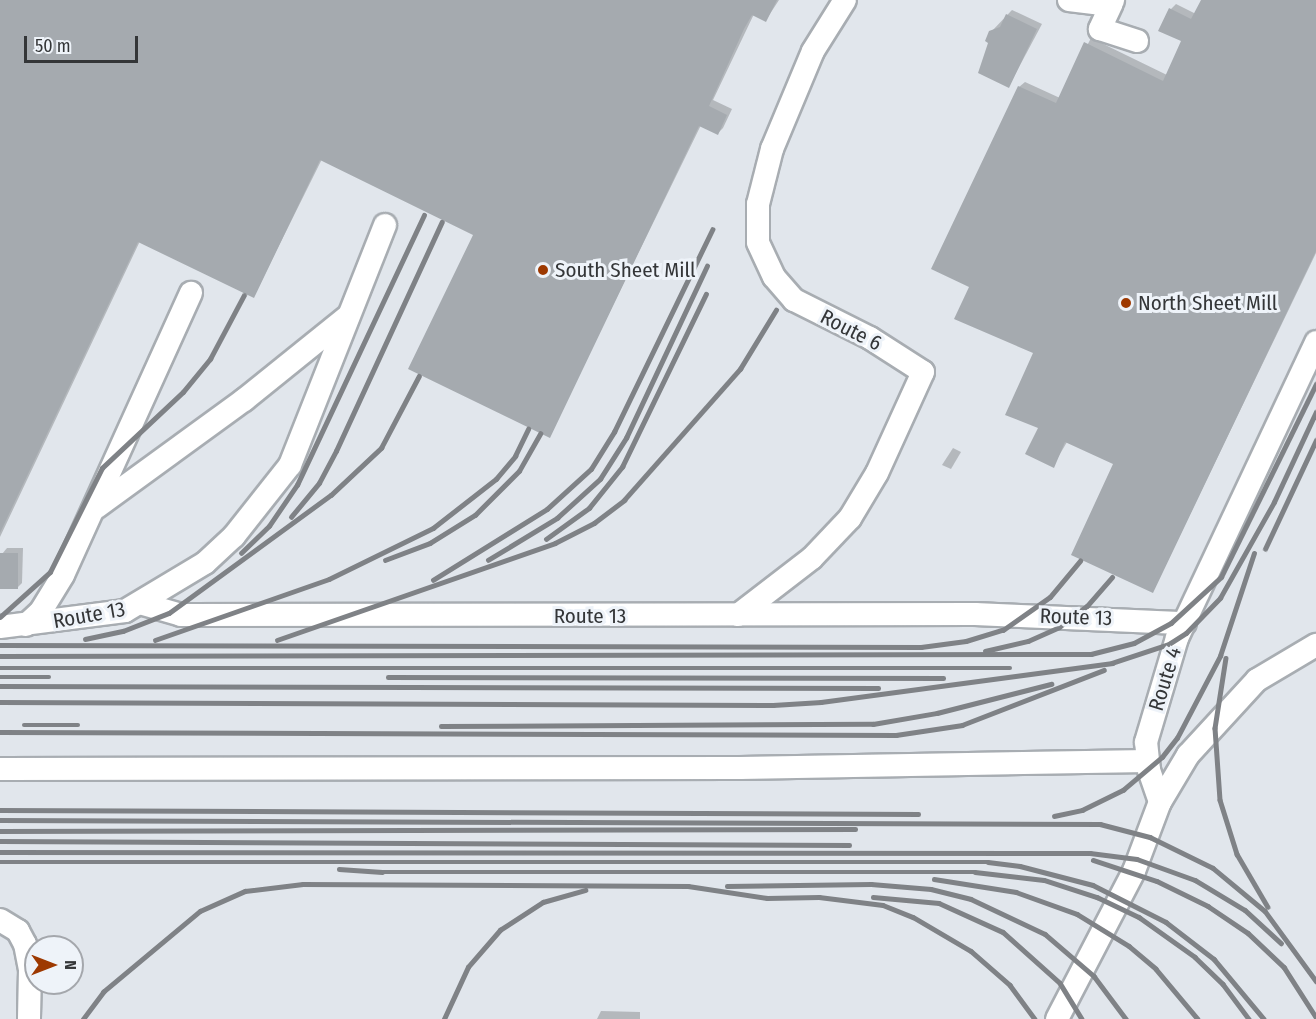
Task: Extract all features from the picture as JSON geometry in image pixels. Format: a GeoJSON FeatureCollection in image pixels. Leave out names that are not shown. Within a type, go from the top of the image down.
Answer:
{"type":"FeatureCollection","features":[{"type":"Feature","properties":{"kind":"street","name":"Route 6"},"geometry":{"type":"LineString","coordinates":[[738,615],[812,558],[850,518],[878,473],[923,372],[870,338],[794,300],[774,277],[758,242],[758,204],[772,149],[813,51],[845,0]]}},
{"type":"Feature","properties":{"kind":"street"},"geometry":{"type":"LineString","coordinates":[[1069,0],[1112,1],[1100,29],[1137,41]]}},
{"type":"Feature","properties":{"kind":"street"},"geometry":{"type":"LineString","coordinates":[[143,603],[205,563],[271,493],[290,465],[385,225]]}},
{"type":"Feature","properties":{"kind":"street"},"geometry":{"type":"LineString","coordinates":[[26,625],[52,594],[96,507],[191,293]]}},
{"type":"Feature","properties":{"kind":"street"},"geometry":{"type":"LineString","coordinates":[[96,507],[244,400],[349,315]]}},
{"type":"Feature","properties":{"kind":"street","name":"Route 4"},"geometry":{"type":"LineString","coordinates":[[1160,802],[1148,760],[1146,742],[1185,622],[1316,342]]}},
{"type":"Feature","properties":{"kind":"street","name":"Route 13"},"geometry":{"type":"LineString","coordinates":[[0,627],[99,616],[143,603],[182,615],[1018,615],[1185,622]]}},
{"type":"Feature","properties":{"kind":"street"},"geometry":{"type":"LineString","coordinates":[[1057,1019],[1134,871],[1160,802],[1188,755],[1257,680],[1316,645]]}},
{"type":"Feature","properties":{"kind":"street"},"geometry":{"type":"LineString","coordinates":[[0,769],[740,768],[1148,760]]}},
{"type":"Feature","properties":{"kind":"street"},"geometry":{"type":"LineString","coordinates":[[0,920],[18,931],[25,944],[30,970],[29,1019]]}},
{"type":"Feature","properties":{"kind":"building","name":"South Sheet Mill"},"geometry":{"type":"Polygon","coordinates":[[[0,0],[777,0],[766,22],[752,15],[744,29],[709,106],[727,115],[718,135],[699,126],[550,438],[408,369],[473,235],[320,160],[254,298],[138,242],[0,533],[0,0]]]}},
{"type":"Feature","properties":{"kind":"building","name":"North Sheet Mill"},"geometry":{"type":"Polygon","coordinates":[[[1201,0],[1316,0],[1316,251],[1153,593],[1071,555],[1113,464],[1065,442],[1054,468],[1025,454],[1038,428],[1005,415],[1033,353],[954,319],[969,287],[931,269],[1018,86],[1056,103],[1084,42],[1163,81],[1181,41],[1158,31],[1169,8],[1191,19],[1201,0]]]}},
{"type":"Feature","properties":{"kind":"building"},"geometry":{"type":"Polygon","coordinates":[[[1006,14],[1037,29],[1009,88],[978,73],[988,43],[985,41],[989,31],[1000,27],[1006,14]]]}},
{"type":"Feature","properties":{"kind":"building"},"geometry":{"type":"Polygon","coordinates":[[[0,553],[18,553],[18,589],[0,589],[0,553]]]}},
{"type":"Feature","properties":{"kind":"railway"},"geometry":{"type":"LineString","coordinates":[[241,553],[269,526],[297,485],[424,215]]}},
{"type":"Feature","properties":{"kind":"railway"},"geometry":{"type":"LineString","coordinates":[[291,517],[319,483],[336,451],[442,222]]}},
{"type":"Feature","properties":{"kind":"railway"},"geometry":{"type":"LineString","coordinates":[[433,580],[547,509],[591,469],[614,432],[712,230]]}},
{"type":"Feature","properties":{"kind":"railway"},"geometry":{"type":"LineString","coordinates":[[488,560],[557,518],[600,479],[626,438],[707,266]]}},
{"type":"Feature","properties":{"kind":"railway"},"geometry":{"type":"LineString","coordinates":[[546,539],[589,508],[622,467],[706,294]]}},
{"type":"Feature","properties":{"kind":"railway"},"geometry":{"type":"LineString","coordinates":[[0,617],[50,572],[102,468],[183,392],[210,359],[244,295]]}},
{"type":"Feature","properties":{"kind":"railway"},"geometry":{"type":"LineString","coordinates":[[277,640],[555,543],[594,523],[624,500],[740,369],[776,310]]}},
{"type":"Feature","properties":{"kind":"railway"},"geometry":{"type":"LineString","coordinates":[[85,639],[123,631],[169,613],[331,495],[381,448],[419,376]]}},
{"type":"Feature","properties":{"kind":"railway"},"geometry":{"type":"LineString","coordinates":[[0,656],[1091,654],[1134,643],[1171,623],[1221,577],[1316,384]]}},
{"type":"Feature","properties":{"kind":"railway"},"geometry":{"type":"LineString","coordinates":[[0,702],[773,705],[821,702],[1112,663],[1169,644],[1186,633],[1220,598],[1274,502],[1316,412]]}},
{"type":"Feature","properties":{"kind":"railway"},"geometry":{"type":"LineString","coordinates":[[155,640],[329,579],[433,528],[496,479],[515,456],[528,429]]}},
{"type":"Feature","properties":{"kind":"railway"},"geometry":{"type":"LineString","coordinates":[[385,560],[430,543],[475,515],[519,471],[540,434]]}},
{"type":"Feature","properties":{"kind":"railway"},"geometry":{"type":"LineString","coordinates":[[1265,549],[1316,440]]}},
{"type":"Feature","properties":{"kind":"railway"},"geometry":{"type":"LineString","coordinates":[[1054,816],[1082,810],[1123,790],[1162,757],[1177,738],[1220,656],[1254,553]]}},
{"type":"Feature","properties":{"kind":"railway"},"geometry":{"type":"LineString","coordinates":[[0,645],[921,647],[966,641],[1003,630],[1050,597],[1080,561]]}},
{"type":"Feature","properties":{"kind":"railway"},"geometry":{"type":"LineString","coordinates":[[985,651],[1028,641],[1059,627],[1087,606],[1112,577]]}},
{"type":"Feature","properties":{"kind":"railway"},"geometry":{"type":"LineString","coordinates":[[1226,658],[1215,728],[1220,800],[1237,854],[1268,907]]}},
{"type":"Feature","properties":{"kind":"railway"},"geometry":{"type":"LineString","coordinates":[[0,668],[1010,668]]}},
{"type":"Feature","properties":{"kind":"railway"},"geometry":{"type":"LineString","coordinates":[[0,732],[896,735],[962,725],[1104,670]]}},
{"type":"Feature","properties":{"kind":"railway"},"geometry":{"type":"LineString","coordinates":[[0,677],[49,677]]}},
{"type":"Feature","properties":{"kind":"railway"},"geometry":{"type":"LineString","coordinates":[[388,677],[943,678]]}},
{"type":"Feature","properties":{"kind":"railway"},"geometry":{"type":"LineString","coordinates":[[441,726],[873,724],[937,713],[1051,684]]}},
{"type":"Feature","properties":{"kind":"railway"},"geometry":{"type":"LineString","coordinates":[[0,686],[878,688]]}},
{"type":"Feature","properties":{"kind":"railway"},"geometry":{"type":"LineString","coordinates":[[24,725],[78,725]]}},
{"type":"Feature","properties":{"kind":"railway"},"geometry":{"type":"LineString","coordinates":[[0,810],[918,814]]}},
{"type":"Feature","properties":{"kind":"railway"},"geometry":{"type":"LineString","coordinates":[[0,820],[1100,824],[1150,837],[1213,868],[1265,911],[1316,981]]}},
{"type":"Feature","properties":{"kind":"railway"},"geometry":{"type":"LineString","coordinates":[[0,831],[855,829]]}},
{"type":"Feature","properties":{"kind":"railway"},"geometry":{"type":"LineString","coordinates":[[0,841],[849,845]]}},
{"type":"Feature","properties":{"kind":"railway"},"geometry":{"type":"LineString","coordinates":[[0,852],[1090,853],[1137,859],[1195,880],[1245,910],[1281,943]]}},
{"type":"Feature","properties":{"kind":"railway"},"geometry":{"type":"LineString","coordinates":[[1093,860],[1157,881],[1208,906],[1248,933],[1284,967],[1316,1017]]}},
{"type":"Feature","properties":{"kind":"railway"},"geometry":{"type":"LineString","coordinates":[[0,862],[988,862],[1020,866],[1093,885],[1166,922],[1214,959],[1264,1019]]}},
{"type":"Feature","properties":{"kind":"railway"},"geometry":{"type":"LineString","coordinates":[[339,869],[382,872],[975,872],[1044,880],[1097,897],[1139,917],[1195,957],[1223,984],[1249,1019]]}},
{"type":"Feature","properties":{"kind":"railway"},"geometry":{"type":"LineString","coordinates":[[934,879],[1016,892],[1077,914],[1129,946],[1156,969],[1198,1019]]}},
{"type":"Feature","properties":{"kind":"railway"},"geometry":{"type":"LineString","coordinates":[[83,1019],[103,992],[200,911],[245,891],[303,884],[688,886],[767,898],[819,897],[883,905],[913,917],[971,951],[1010,985],[1035,1019]]}},
{"type":"Feature","properties":{"kind":"railway"},"geometry":{"type":"LineString","coordinates":[[727,886],[871,884],[931,889],[971,899],[1045,934],[1094,976],[1126,1019]]}},
{"type":"Feature","properties":{"kind":"railway"},"geometry":{"type":"LineString","coordinates":[[444,1019],[468,967],[500,930],[543,902],[585,890]]}},
{"type":"Feature","properties":{"kind":"railway"},"geometry":{"type":"LineString","coordinates":[[873,897],[939,903],[1003,932],[1060,983],[1082,1019]]}},
{"type":"Feature","properties":{"kind":"place","name":"South Sheet Mill"},"geometry":{"type":"Point","coordinates":[543,270]}},
{"type":"Feature","properties":{"kind":"place","name":"North Sheet Mill"},"geometry":{"type":"Point","coordinates":[1126,303]}}]}
